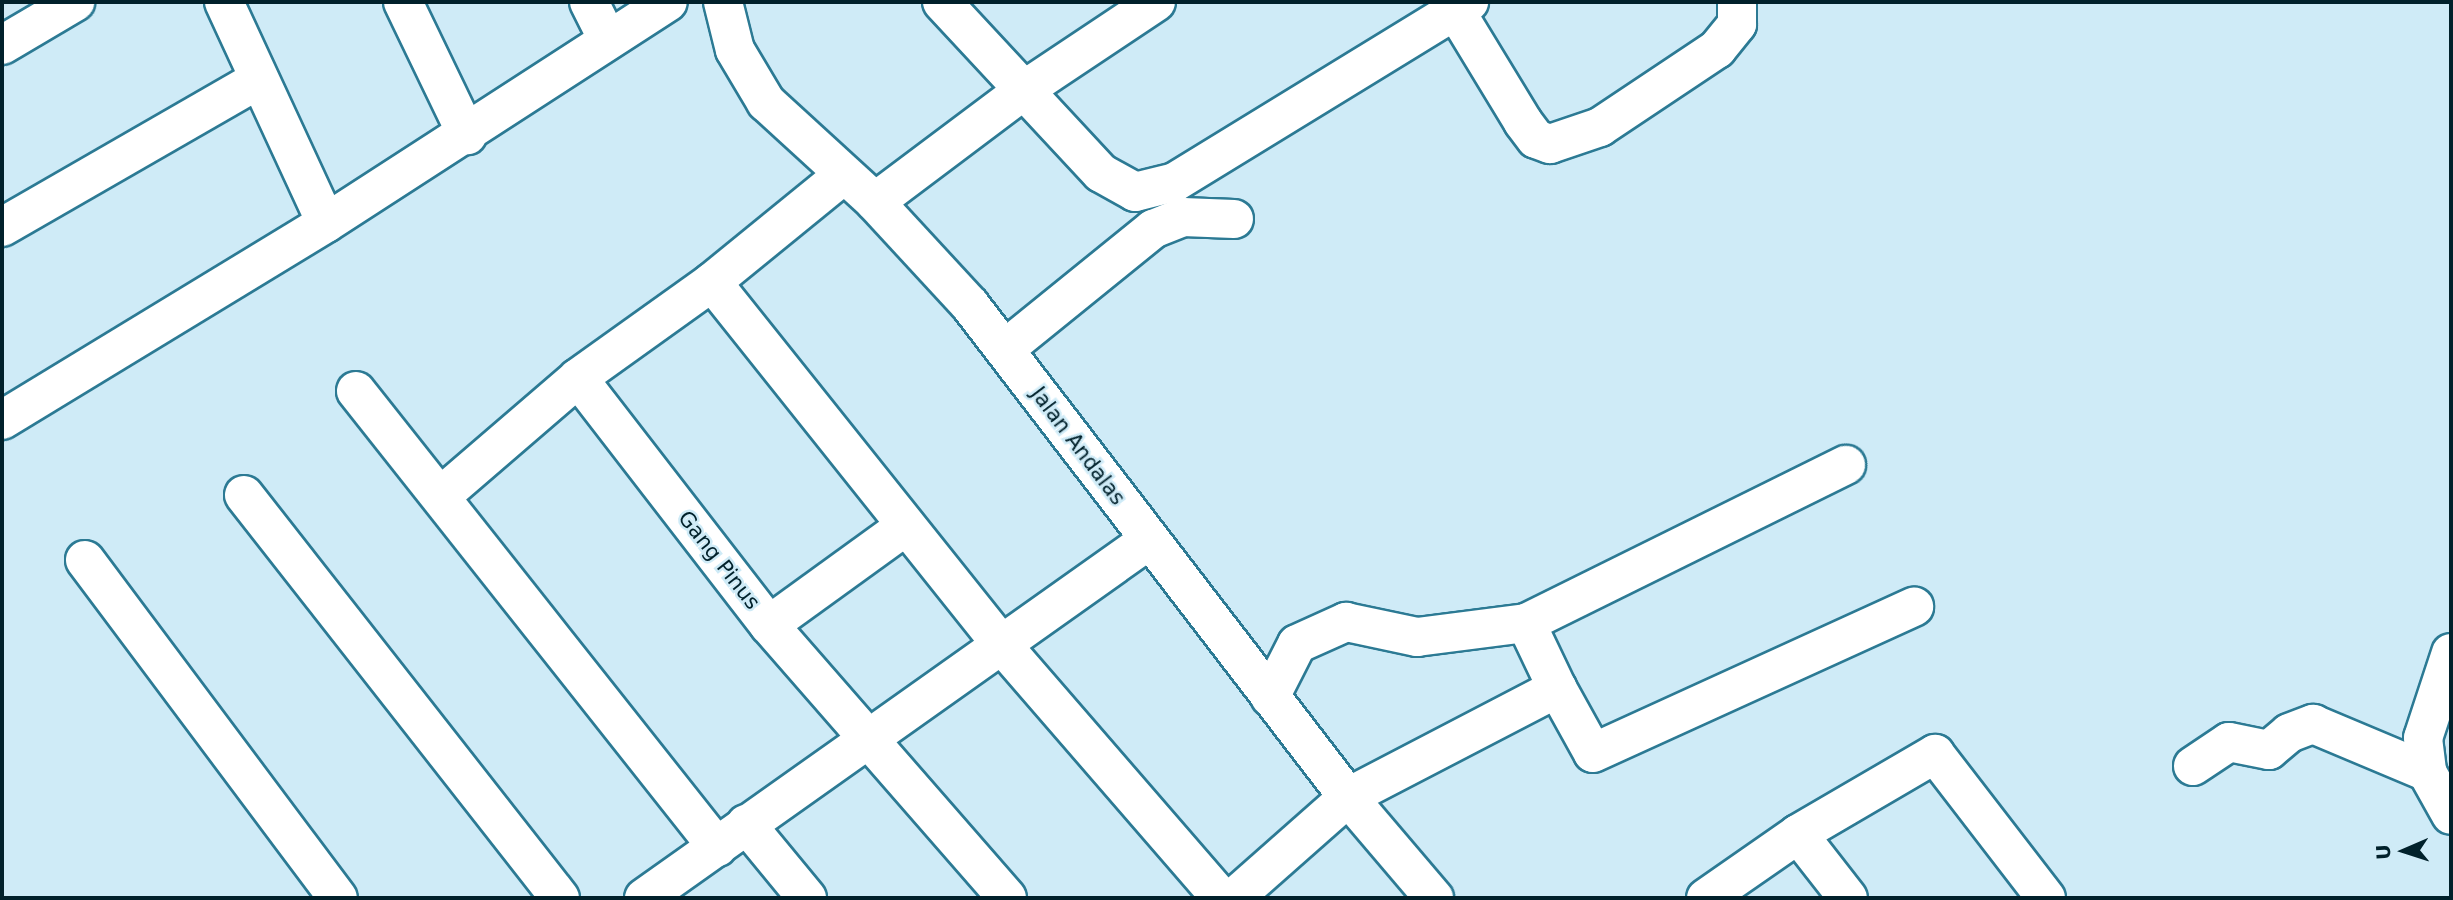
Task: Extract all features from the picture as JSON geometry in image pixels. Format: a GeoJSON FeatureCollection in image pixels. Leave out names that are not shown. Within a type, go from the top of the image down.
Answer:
{"type":"FeatureCollection","features":[{"type":"Feature","properties":{"kind":"street"},"geometry":{"type":"LineString","coordinates":[[2,45],[75,2]]}},
{"type":"Feature","properties":{"kind":"street"},"geometry":{"type":"LineString","coordinates":[[224,2],[326,223]]}},
{"type":"Feature","properties":{"kind":"street"},"geometry":{"type":"LineString","coordinates":[[403,2],[467,135]]}},
{"type":"Feature","properties":{"kind":"street"},"geometry":{"type":"LineString","coordinates":[[590,2],[608,40]]}},
{"type":"Feature","properties":{"kind":"street"},"geometry":{"type":"LineString","coordinates":[[2,420],[467,135],[668,2]]}},
{"type":"Feature","properties":{"kind":"street","name":"Jalan Andalas"},"geometry":{"type":"LineString","coordinates":[[723,2],[735,50],[749,80],[786,124],[875,202],[1005,349],[1348,797],[1434,898]]}},
{"type":"Feature","properties":{"kind":"street"},"geometry":{"type":"LineString","coordinates":[[942,2],[1027,88],[1101,173],[1123,189],[1145,192],[1175,182],[1462,6],[1523,122],[1536,139],[1550,144],[1600,127],[1717,49],[1737,24],[1737,2]]}},
{"type":"Feature","properties":{"kind":"street"},"geometry":{"type":"LineString","coordinates":[[875,202],[1027,88],[1156,2]]}},
{"type":"Feature","properties":{"kind":"street"},"geometry":{"type":"LineString","coordinates":[[2,228],[258,80]]}},
{"type":"Feature","properties":{"kind":"street"},"geometry":{"type":"LineString","coordinates":[[441,496],[578,378],[712,282],[843,175]]}},
{"type":"Feature","properties":{"kind":"street"},"geometry":{"type":"LineString","coordinates":[[1005,349],[1153,229],[1183,217],[1234,219]]}},
{"type":"Feature","properties":{"kind":"street"},"geometry":{"type":"LineString","coordinates":[[712,282],[1002,645],[1221,898]]}},
{"type":"Feature","properties":{"kind":"street","name":"Gang Pinus"},"geometry":{"type":"LineString","coordinates":[[578,378],[769,625],[865,739],[1007,898]]}},
{"type":"Feature","properties":{"kind":"street"},"geometry":{"type":"LineString","coordinates":[[356,391],[441,496],[732,835],[807,898]]}},
{"type":"Feature","properties":{"kind":"street"},"geometry":{"type":"LineString","coordinates":[[1270,697],[1297,644],[1346,622],[1417,637],[1526,623],[1846,465]]}},
{"type":"Feature","properties":{"kind":"street"},"geometry":{"type":"LineString","coordinates":[[244,495],[560,898]]}},
{"type":"Feature","properties":{"kind":"street"},"geometry":{"type":"LineString","coordinates":[[769,625],[906,526]]}},
{"type":"Feature","properties":{"kind":"street"},"geometry":{"type":"LineString","coordinates":[[644,898],[1149,540]]}},
{"type":"Feature","properties":{"kind":"street"},"geometry":{"type":"LineString","coordinates":[[85,560],[338,898]]}},
{"type":"Feature","properties":{"kind":"street"},"geometry":{"type":"LineString","coordinates":[[1526,623],[1557,688],[1593,753],[1914,607]]}},
{"type":"Feature","properties":{"kind":"street"},"geometry":{"type":"LineString","coordinates":[[2451,653],[2423,738],[2427,772],[2451,815]]}},
{"type":"Feature","properties":{"kind":"street"},"geometry":{"type":"LineString","coordinates":[[1234,898],[1348,797],[1557,688]]}},
{"type":"Feature","properties":{"kind":"street"},"geometry":{"type":"LineString","coordinates":[[2193,766],[2229,742],[2269,750],[2289,733],[2313,724],[2427,772]]}},
{"type":"Feature","properties":{"kind":"street"},"geometry":{"type":"LineString","coordinates":[[1706,898],[1798,835],[1935,754],[2046,898]]}},
{"type":"Feature","properties":{"kind":"street"},"geometry":{"type":"LineString","coordinates":[[1798,835],[1848,898]]}}]}
